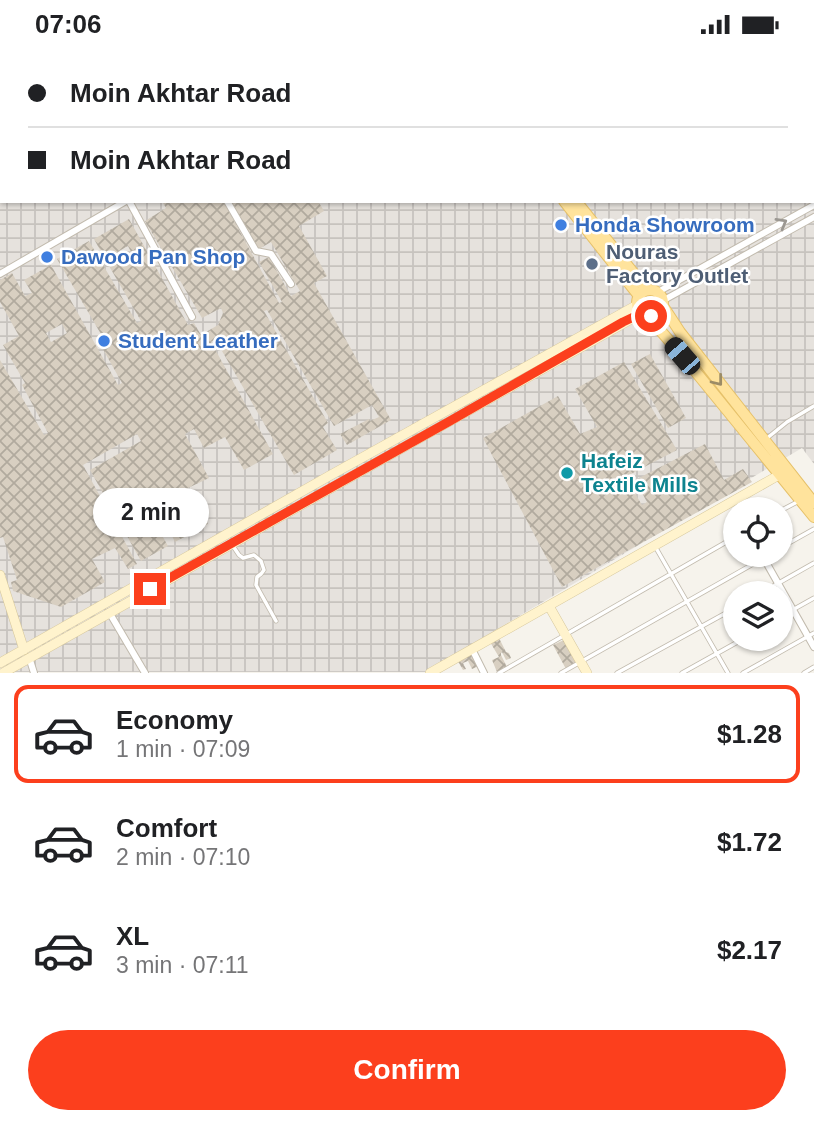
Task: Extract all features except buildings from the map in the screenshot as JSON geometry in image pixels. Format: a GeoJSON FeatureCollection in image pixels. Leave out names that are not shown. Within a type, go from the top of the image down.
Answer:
{"type":"FeatureCollection","features":[{"type":"Feature","properties":{"kind":"main road"},"geometry":{"type":"LineString","coordinates":[[566,203],[650,302],[677,328],[760,444],[813,511]]}},
{"type":"Feature","properties":{"kind":"main road"},"geometry":{"type":"LineString","coordinates":[[577,203],[650,302],[664,336],[760,444],[779,475],[813,511]]}},
{"type":"Feature","properties":{"kind":"main road"},"geometry":{"type":"LineString","coordinates":[[2,673],[26,654],[445,411],[650,302]]}},
{"type":"Feature","properties":{"kind":"main road"},"geometry":{"type":"LineString","coordinates":[[0,663],[26,654],[109,612],[232,544],[450,421],[650,302]]}},
{"type":"Feature","properties":{"kind":"main road"},"geometry":{"type":"LineString","coordinates":[[664,336],[667,327],[677,328]]}},
{"type":"Feature","properties":{"kind":"main road"},"geometry":{"type":"LineString","coordinates":[[445,411],[450,421]]}},
{"type":"Feature","properties":{"kind":"main road"},"geometry":{"type":"LineString","coordinates":[[747,497],[779,475]]}},
{"type":"Feature","properties":{"kind":"main road"},"geometry":{"type":"LineString","coordinates":[[430,673],[654,546],[723,512]]}},
{"type":"Feature","properties":{"kind":"main road"},"geometry":{"type":"LineString","coordinates":[[0,575],[26,654]]}},
{"type":"Feature","properties":{"kind":"main road"},"geometry":{"type":"LineString","coordinates":[[549,606],[587,673]]}},
{"type":"Feature","properties":{"kind":"street"},"geometry":{"type":"LineString","coordinates":[[0,274],[124,203]]}},
{"type":"Feature","properties":{"kind":"street"},"geometry":{"type":"LineString","coordinates":[[129,203],[192,317]]}},
{"type":"Feature","properties":{"kind":"street"},"geometry":{"type":"LineString","coordinates":[[228,203],[256,251],[271,254],[291,284]]}},
{"type":"Feature","properties":{"kind":"street"},"geometry":{"type":"LineString","coordinates":[[650,302],[814,205]]}},
{"type":"Feature","properties":{"kind":"street"},"geometry":{"type":"LineString","coordinates":[[650,302],[814,217]]}},
{"type":"Feature","properties":{"kind":"street"},"geometry":{"type":"LineString","coordinates":[[793,610],[811,634],[814,647]]}},
{"type":"Feature","properties":{"kind":"street"},"geometry":{"type":"LineString","coordinates":[[109,612],[145,673]]}},
{"type":"Feature","properties":{"kind":"street"},"geometry":{"type":"LineString","coordinates":[[472,649],[484,673]]}},
{"type":"Feature","properties":{"kind":"street"},"geometry":{"type":"LineString","coordinates":[[26,654],[34,673]]}},
{"type":"Feature","properties":{"kind":"lane"},"geometry":{"type":"LineString","coordinates":[[760,444],[787,422],[814,406]]}},
{"type":"Feature","properties":{"kind":"lane"},"geometry":{"type":"LineString","coordinates":[[793,504],[800,500]]}},
{"type":"Feature","properties":{"kind":"lane"},"geometry":{"type":"LineString","coordinates":[[793,541],[814,529]]}},
{"type":"Feature","properties":{"kind":"lane"},"geometry":{"type":"LineString","coordinates":[[232,544],[243,558],[254,555],[261,561],[264,569],[257,576],[256,585],[276,621]]}},
{"type":"Feature","properties":{"kind":"lane"},"geometry":{"type":"LineString","coordinates":[[499,673],[723,544]]}},
{"type":"Feature","properties":{"kind":"lane"},"geometry":{"type":"LineString","coordinates":[[654,546],[728,673]]}},
{"type":"Feature","properties":{"kind":"lane"},"geometry":{"type":"LineString","coordinates":[[783,581],[814,563]]}},
{"type":"Feature","properties":{"kind":"lane"},"geometry":{"type":"LineString","coordinates":[[561,673],[746,567]]}},
{"type":"Feature","properties":{"kind":"lane"},"geometry":{"type":"LineString","coordinates":[[793,610],[814,598]]}},
{"type":"Feature","properties":{"kind":"lane"},"geometry":{"type":"LineString","coordinates":[[617,673],[723,615]]}},
{"type":"Feature","properties":{"kind":"lane"},"geometry":{"type":"LineString","coordinates":[[743,673],[811,634]]}},
{"type":"Feature","properties":{"kind":"lane"},"geometry":{"type":"LineString","coordinates":[[682,673],[723,651]]}},
{"type":"Feature","properties":{"kind":"lane"},"geometry":{"type":"LineString","coordinates":[[804,673],[814,667]]}},
{"type":"Feature","properties":{"kind":"shaded area"},"geometry":{"type":"Polygon","coordinates":[[[0,203],[814,203],[814,464],[802,448],[425,672],[0,672],[0,203]]]}},
{"type":"Feature","properties":{"kind":"place","name":"Honda Showroom"},"geometry":{"type":"Point","coordinates":[561,225]}},
{"type":"Feature","properties":{"kind":"place","name":"Dawood Pan Shop"},"geometry":{"type":"Point","coordinates":[47,257]}},
{"type":"Feature","properties":{"kind":"place","name":"Nouras Factory Outlet"},"geometry":{"type":"Point","coordinates":[592,264]}},
{"type":"Feature","properties":{"kind":"place","name":"Student Leather"},"geometry":{"type":"Point","coordinates":[104,341]}},
{"type":"Feature","properties":{"kind":"place","name":"Hafeiz Textile Mills"},"geometry":{"type":"Point","coordinates":[567,473]}},
{"type":"Feature","properties":{"kind":"route"},"geometry":{"type":"LineString","coordinates":[[150,589],[623,322],[642,313],[651,316]]}}]}
